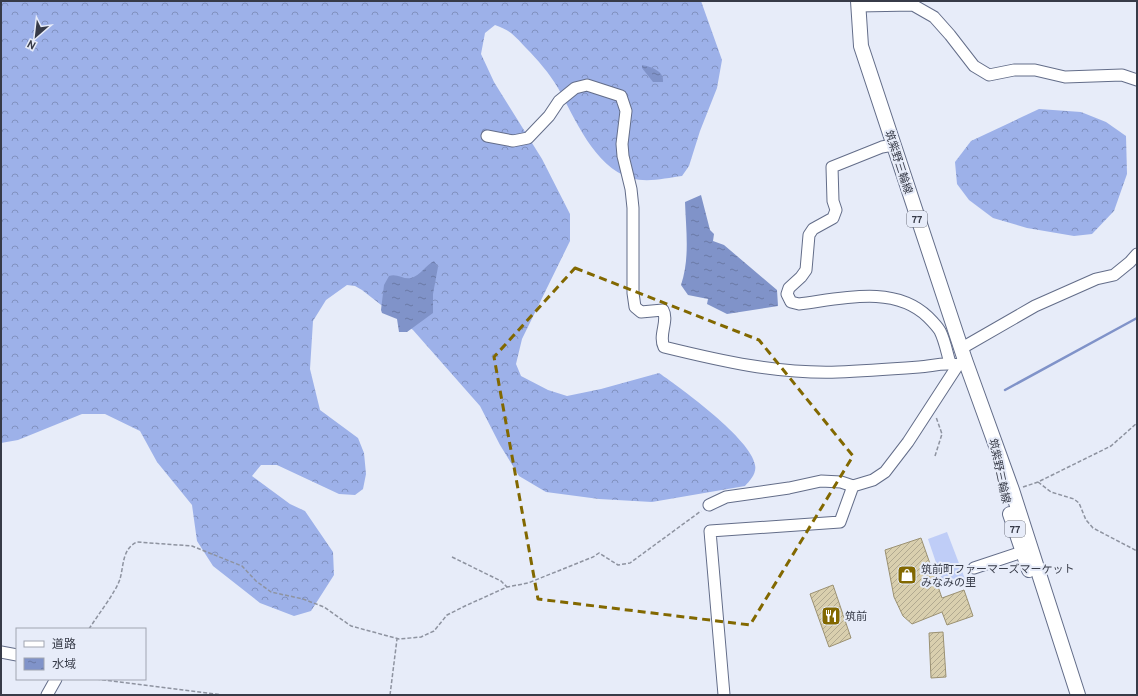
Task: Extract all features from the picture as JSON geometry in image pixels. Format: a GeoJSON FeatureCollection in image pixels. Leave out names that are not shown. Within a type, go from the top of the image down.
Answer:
{"type":"FeatureCollection","features":[{"type":"Feature","properties":{"kind":"main road","name":"筑紫野三輪線"},"geometry":{"type":"LineString","coordinates":[[858,4],[861,46],[959,359],[992,434],[1012,490],[1024,549]]}},
{"type":"Feature","properties":{"kind":"main road","name":"筑紫野三輪線"},"geometry":{"type":"LineString","coordinates":[[992,434],[997,465],[1024,549],[1054,619],[1078,695]]}},
{"type":"Feature","properties":{"kind":"street"},"geometry":{"type":"LineString","coordinates":[[858,4],[913,5],[934,17],[974,66],[989,76],[1014,70],[1035,70],[1065,77],[1122,75],[1137,80]]}},
{"type":"Feature","properties":{"kind":"street"},"geometry":{"type":"LineString","coordinates":[[487,136],[513,141],[528,138],[550,116],[559,101],[575,88],[588,85],[621,96],[626,111],[622,144],[633,208],[633,293],[635,307],[641,312],[663,310],[665,314],[661,340],[664,347],[749,366],[788,371],[837,372],[959,359]]}},
{"type":"Feature","properties":{"kind":"street"},"geometry":{"type":"LineString","coordinates":[[893,145],[882,147],[832,167],[833,201],[836,210],[833,218],[813,229],[809,235],[806,270],[789,288],[787,294],[791,302],[799,304],[871,296],[899,301],[924,314],[934,323],[959,359]]}},
{"type":"Feature","properties":{"kind":"street"},"geometry":{"type":"LineString","coordinates":[[709,505],[726,497],[789,488],[821,481],[841,482],[853,486],[873,480],[885,472],[908,442],[930,409],[959,359],[1035,306],[1096,279],[1114,275],[1137,254]]}},
{"type":"Feature","properties":{"kind":"street"},"geometry":{"type":"LineString","coordinates":[[724,695],[710,531],[840,522],[853,486]]}},
{"type":"Feature","properties":{"kind":"street"},"geometry":{"type":"LineString","coordinates":[[973,565],[1024,549]]}},
{"type":"Feature","properties":{"kind":"street"},"geometry":{"type":"LineString","coordinates":[[1,652],[16,655]]}},
{"type":"Feature","properties":{"kind":"street"},"geometry":{"type":"LineString","coordinates":[[47,695],[55,680]]}},
{"type":"Feature","properties":{"kind":"path"},"geometry":{"type":"LineString","coordinates":[[930,409],[940,425],[942,434],[935,456]]}},
{"type":"Feature","properties":{"kind":"path"},"geometry":{"type":"LineString","coordinates":[[1012,490],[1038,482],[1111,446],[1137,423]]}},
{"type":"Feature","properties":{"kind":"path"},"geometry":{"type":"LineString","coordinates":[[1038,482],[1051,492],[1074,499],[1079,503],[1086,520],[1093,528],[1137,551]]}},
{"type":"Feature","properties":{"kind":"path"},"geometry":{"type":"LineString","coordinates":[[89,628],[119,581],[126,551],[130,546],[137,542],[192,546],[242,566],[256,581],[271,592],[310,601],[324,607],[351,626],[397,639],[421,637],[434,631],[447,615],[506,587],[528,583],[593,557],[599,553],[618,565],[630,563],[709,505]]}},
{"type":"Feature","properties":{"kind":"path"},"geometry":{"type":"LineString","coordinates":[[452,557],[500,581],[506,587]]}},
{"type":"Feature","properties":{"kind":"path"},"geometry":{"type":"LineString","coordinates":[[390,695],[397,639]]}},
{"type":"Feature","properties":{"kind":"path"},"geometry":{"type":"LineString","coordinates":[[104,680],[224,695]]}},
{"type":"Feature","properties":{"kind":"highlighted area"},"geometry":{"type":"Polygon","coordinates":[[[575,268],[759,340],[853,456],[750,625],[538,599],[494,357],[575,268]]]}},
{"type":"Feature","properties":{"kind":"green space"},"geometry":{"type":"Polygon","coordinates":[[[1,1],[701,1],[722,60],[717,88],[700,131],[689,166],[682,176],[656,180],[643,180],[631,178],[606,164],[587,140],[558,88],[547,72],[519,40],[508,31],[495,25],[485,33],[481,54],[494,82],[542,159],[570,214],[570,241],[522,339],[516,364],[521,376],[548,390],[567,396],[601,389],[659,373],[714,415],[742,442],[751,454],[755,465],[753,477],[745,486],[652,502],[599,499],[546,492],[519,476],[500,445],[480,406],[413,330],[362,290],[355,286],[347,285],[326,300],[313,321],[310,369],[320,410],[358,438],[364,453],[366,474],[363,489],[355,495],[339,494],[277,465],[261,465],[252,476],[290,504],[305,511],[333,552],[334,575],[311,611],[294,616],[260,603],[213,566],[197,541],[192,505],[157,462],[140,431],[105,414],[82,414],[18,440],[1,443],[1,1]]]}},
{"type":"Feature","properties":{"kind":"green space"},"geometry":{"type":"Polygon","coordinates":[[[1039,109],[1081,112],[1106,122],[1126,136],[1127,174],[1114,211],[1092,234],[1074,236],[1027,228],[993,218],[969,200],[957,184],[955,162],[971,141],[1039,109]]]}},
{"type":"Feature","properties":{"kind":"shaded area"},"geometry":{"type":"Polygon","coordinates":[[[947,532],[965,579],[944,586],[928,539],[947,532]]]}},
{"type":"Feature","properties":{"kind":"water"},"geometry":{"type":"Polygon","coordinates":[[[642,65],[657,70],[662,75],[663,82],[653,82],[642,68],[642,65]]]}},
{"type":"Feature","properties":{"kind":"water"},"geometry":{"type":"Polygon","coordinates":[[[701,195],[710,230],[714,234],[713,241],[724,245],[777,290],[778,306],[727,314],[707,304],[708,299],[688,295],[681,285],[686,265],[687,234],[685,202],[701,195]]]}},
{"type":"Feature","properties":{"kind":"water"},"geometry":{"type":"Polygon","coordinates":[[[434,261],[438,267],[433,294],[433,313],[407,332],[399,332],[397,319],[382,313],[381,310],[384,285],[389,276],[395,275],[406,278],[414,277],[434,261]]]}},
{"type":"Feature","properties":{"kind":"building"},"geometry":{"type":"Polygon","coordinates":[[[921,538],[942,598],[964,590],[973,616],[947,625],[942,612],[912,624],[903,616],[894,597],[885,550],[921,538]]]}},
{"type":"Feature","properties":{"kind":"building"},"geometry":{"type":"Polygon","coordinates":[[[833,585],[851,638],[829,647],[810,594],[833,585]]]}},
{"type":"Feature","properties":{"kind":"building"},"geometry":{"type":"Polygon","coordinates":[[[943,632],[946,677],[931,678],[929,633],[943,632]]]}},
{"type":"Feature","properties":{"kind":"waterway"},"geometry":{"type":"LineString","coordinates":[[1005,390],[1137,318]]}},
{"type":"Feature","properties":{"kind":"place","name":"筑前町ファーマーズマーケット みなみの里"},"geometry":{"type":"Point","coordinates":[907,575]}},
{"type":"Feature","properties":{"kind":"place","name":"筑前"},"geometry":{"type":"Point","coordinates":[831,616]}}]}
